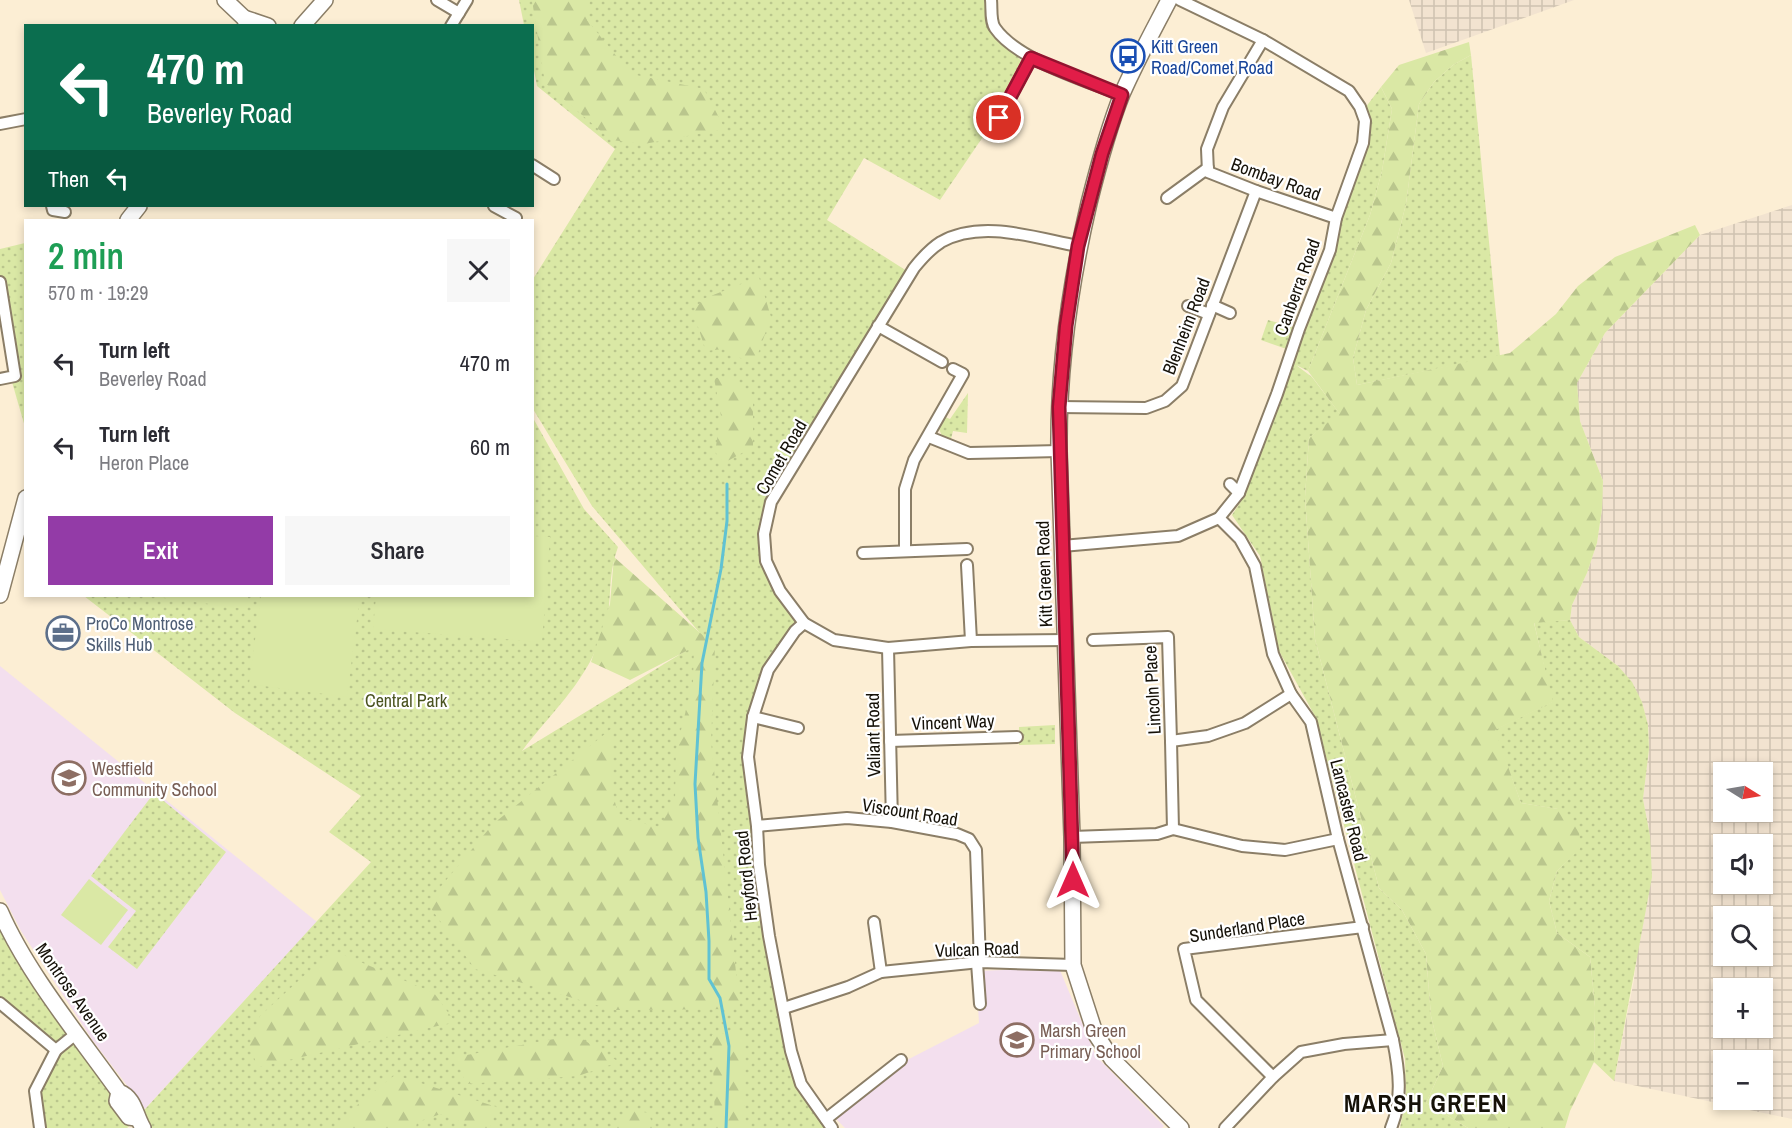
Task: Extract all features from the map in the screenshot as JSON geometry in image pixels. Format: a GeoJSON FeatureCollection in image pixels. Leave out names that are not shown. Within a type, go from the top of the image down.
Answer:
{"type":"FeatureCollection","features":[{"type":"Feature","properties":{"kind":"street"},"geometry":{"type":"LineString","coordinates":[[225,0],[246,22]]}},
{"type":"Feature","properties":{"kind":"street"},"geometry":{"type":"LineString","coordinates":[[304,23],[325,0]]}},
{"type":"Feature","properties":{"kind":"street"},"geometry":{"type":"LineString","coordinates":[[437,0],[459,13]]}},
{"type":"Feature","properties":{"kind":"street"},"geometry":{"type":"LineString","coordinates":[[451,24],[467,0]]}},
{"type":"Feature","properties":{"kind":"street"},"geometry":{"type":"LineString","coordinates":[[991,0],[993,26],[1009,42],[1031,58],[1122,95]]}},
{"type":"Feature","properties":{"kind":"street","name":"Kitt Green Road"},"geometry":{"type":"LineString","coordinates":[[1169,0],[1122,95],[1102,154],[1078,246],[1066,326],[1059,407],[1059,451],[1072,837],[1073,964],[1095,1033],[1112,1059],[1181,1128]]}},
{"type":"Feature","properties":{"kind":"street","name":"Canberra Road"},"geometry":{"type":"LineString","coordinates":[[1062,546],[1178,536],[1219,518],[1239,493],[1330,250],[1336,218],[1363,143],[1365,121],[1360,107],[1349,91],[1263,40],[1180,0]]}},
{"type":"Feature","properties":{"kind":"street","name":"Bombay Road"},"geometry":{"type":"LineString","coordinates":[[1263,40],[1224,107],[1207,149],[1208,172],[1336,218]]}},
{"type":"Feature","properties":{"kind":"street"},"geometry":{"type":"LineString","coordinates":[[999,118],[1031,58]]}},
{"type":"Feature","properties":{"kind":"street"},"geometry":{"type":"LineString","coordinates":[[0,124],[24,119]]}},
{"type":"Feature","properties":{"kind":"street"},"geometry":{"type":"LineString","coordinates":[[534,166],[554,179]]}},
{"type":"Feature","properties":{"kind":"street"},"geometry":{"type":"LineString","coordinates":[[1167,198],[1208,168]]}},
{"type":"Feature","properties":{"kind":"street","name":"Blenheim Road"},"geometry":{"type":"LineString","coordinates":[[1059,407],[1146,408],[1165,401],[1182,386],[1256,191]]}},
{"type":"Feature","properties":{"kind":"street"},"geometry":{"type":"LineString","coordinates":[[52,207],[53,210],[65,212]]}},
{"type":"Feature","properties":{"kind":"street"},"geometry":{"type":"LineString","coordinates":[[129,219],[138,207]]}},
{"type":"Feature","properties":{"kind":"street"},"geometry":{"type":"LineString","coordinates":[[496,207],[516,218]]}},
{"type":"Feature","properties":{"kind":"street","name":"Comet Road"},"geometry":{"type":"LineString","coordinates":[[1066,640],[970,640],[888,648],[834,640],[804,623],[780,591],[766,561],[764,534],[771,502],[914,268],[927,252],[956,236],[986,231],[1078,246]]}},
{"type":"Feature","properties":{"kind":"street"},"geometry":{"type":"LineString","coordinates":[[0,282],[15,376],[0,380]]}},
{"type":"Feature","properties":{"kind":"street"},"geometry":{"type":"LineString","coordinates":[[1188,306],[1230,313]]}},
{"type":"Feature","properties":{"kind":"street"},"geometry":{"type":"LineString","coordinates":[[878,326],[942,362]]}},
{"type":"Feature","properties":{"kind":"street"},"geometry":{"type":"LineString","coordinates":[[905,551],[905,489],[914,460],[963,374],[953,369]]}},
{"type":"Feature","properties":{"kind":"street"},"geometry":{"type":"LineString","coordinates":[[929,437],[969,453],[1059,451]]}},
{"type":"Feature","properties":{"kind":"street"},"geometry":{"type":"LineString","coordinates":[[1230,484],[1239,493]]}},
{"type":"Feature","properties":{"kind":"street"},"geometry":{"type":"LineString","coordinates":[[0,595],[24,505]]}},
{"type":"Feature","properties":{"kind":"street","name":"Lancaster Road"},"geometry":{"type":"LineString","coordinates":[[1219,518],[1240,539],[1255,566],[1273,654],[1292,694],[1311,722],[1338,839],[1394,1040],[1399,1068],[1400,1095],[1391,1128]]}},
{"type":"Feature","properties":{"kind":"street"},"geometry":{"type":"LineString","coordinates":[[863,553],[967,549]]}},
{"type":"Feature","properties":{"kind":"street"},"geometry":{"type":"LineString","coordinates":[[967,565],[970,640]]}},
{"type":"Feature","properties":{"kind":"street","name":"Heyford Road"},"geometry":{"type":"LineString","coordinates":[[804,623],[795,631],[768,670],[753,717],[748,757],[769,936],[791,1051],[801,1084],[829,1124]]}},
{"type":"Feature","properties":{"kind":"street","name":"Lincoln Place"},"geometry":{"type":"LineString","coordinates":[[1093,639],[1168,637],[1171,741]]}},
{"type":"Feature","properties":{"kind":"street","name":"Valiant Road"},"geometry":{"type":"LineString","coordinates":[[888,648],[892,822]]}},
{"type":"Feature","properties":{"kind":"street"},"geometry":{"type":"LineString","coordinates":[[1173,829],[1171,741],[1208,736],[1245,723],[1292,694]]}},
{"type":"Feature","properties":{"kind":"street"},"geometry":{"type":"LineString","coordinates":[[753,717],[798,728]]}},
{"type":"Feature","properties":{"kind":"street","name":"Vincent Way"},"geometry":{"type":"LineString","coordinates":[[890,741],[1017,736]]}},
{"type":"Feature","properties":{"kind":"street","name":"Viscount Road"},"geometry":{"type":"LineString","coordinates":[[757,826],[847,818],[892,822],[957,834],[969,839],[975,850],[980,1004]]}},
{"type":"Feature","properties":{"kind":"street"},"geometry":{"type":"LineString","coordinates":[[1072,837],[1157,834],[1173,829],[1242,846],[1285,850],[1338,839]]}},
{"type":"Feature","properties":{"kind":"street","name":"Montrose Avenue"},"geometry":{"type":"LineString","coordinates":[[0,911],[8,931],[30,965],[119,1092],[117,1101],[129,1117],[140,1123]]}},
{"type":"Feature","properties":{"kind":"street"},"geometry":{"type":"LineString","coordinates":[[874,922],[881,972]]}},
{"type":"Feature","properties":{"kind":"street","name":"Sunderland Place"},"geometry":{"type":"LineString","coordinates":[[1273,1077],[1196,1000],[1184,949],[1363,927]]}},
{"type":"Feature","properties":{"kind":"street","name":"Vulcan Road"},"geometry":{"type":"LineString","coordinates":[[784,1008],[848,987],[881,972],[978,962],[1073,964]]}},
{"type":"Feature","properties":{"kind":"street"},"geometry":{"type":"LineString","coordinates":[[0,1003],[56,1050]]}},
{"type":"Feature","properties":{"kind":"street"},"geometry":{"type":"LineString","coordinates":[[40,1128],[35,1091],[56,1050],[77,1033]]}},
{"type":"Feature","properties":{"kind":"street"},"geometry":{"type":"LineString","coordinates":[[1225,1128],[1273,1077],[1301,1052],[1344,1044],[1394,1040]]}},
{"type":"Feature","properties":{"kind":"street"},"geometry":{"type":"LineString","coordinates":[[829,1124],[901,1060]]}},
{"type":"Feature","properties":{"kind":"shaded area"},"geometry":{"type":"Polygon","coordinates":[[[1409,0],[1574,0],[1426,53],[1409,0]]]}},
{"type":"Feature","properties":{"kind":"shaded area"},"geometry":{"type":"Polygon","coordinates":[[[1792,205],[1792,1119],[1750,1110],[1773,1110],[1773,1050],[1713,1050],[1713,1102],[1614,1081],[1634,980],[1650,837],[1643,799],[1649,749],[1648,725],[1642,702],[1618,666],[1579,637],[1570,620],[1572,605],[1587,573],[1597,543],[1603,481],[1580,421],[1577,383],[1605,333],[1700,235],[1792,205]]]}},
{"type":"Feature","properties":{"kind":"shaded area","name":"Westfield Community School"},"geometry":{"type":"Polygon","coordinates":[[[0,666],[317,922],[145,1109],[93,1041],[21,931],[0,890],[0,666]]]}},
{"type":"Feature","properties":{"kind":"shaded area","name":"Marsh Green Primary School"},"geometry":{"type":"Polygon","coordinates":[[[1059,968],[1096,1056],[1164,1126],[1162,1128],[845,1128],[837,1120],[837,1115],[905,1061],[979,1023],[976,971],[1059,968]]]}},
{"type":"Feature","properties":{"kind":"green space","name":"Central Park"},"geometry":{"type":"Polygon","coordinates":[[[519,0],[986,0],[986,21],[1023,63],[993,122],[940,200],[864,158],[827,220],[910,273],[771,502],[766,561],[804,623],[768,670],[748,757],[784,1008],[801,1084],[833,1128],[143,1128],[137,1119],[127,1128],[43,1128],[40,1080],[75,1036],[56,1050],[0,1003],[0,906],[8,931],[137,1118],[371,862],[329,832],[361,796],[235,713],[85,597],[534,597],[534,420],[584,509],[618,547],[612,570],[608,615],[592,658],[575,686],[522,751],[705,639],[592,506],[534,411],[534,277],[615,149],[537,86],[534,70],[534,24],[524,24],[519,0]]]}},
{"type":"Feature","properties":{"kind":"green space"},"geometry":{"type":"Polygon","coordinates":[[[532,0],[590,0],[587,20],[631,74],[704,89],[725,129],[644,144],[611,140],[545,83],[532,0]]]}},
{"type":"Feature","properties":{"kind":"green space"},"geometry":{"type":"Polygon","coordinates":[[[1469,42],[1471,55],[1453,65],[1434,82],[1419,104],[1406,204],[1391,263],[1366,310],[1353,358],[1357,385],[1510,353],[1556,314],[1578,286],[1615,257],[1695,225],[1700,235],[1605,333],[1577,383],[1580,421],[1603,481],[1597,543],[1587,573],[1572,605],[1570,620],[1534,623],[1553,702],[1495,730],[1521,803],[1559,809],[1579,826],[1580,849],[1557,871],[1549,901],[1557,933],[1590,957],[1595,1007],[1594,1062],[1570,1111],[1565,1128],[1468,1128],[1426,1103],[1443,1066],[1431,1016],[1426,954],[1402,910],[1379,888],[1315,639],[1305,497],[1309,438],[1339,413],[1308,371],[1370,215],[1382,171],[1392,109],[1381,87],[1399,65],[1469,42]]]}},
{"type":"Feature","properties":{"kind":"green space"},"geometry":{"type":"Polygon","coordinates":[[[1471,55],[1500,356],[1357,385],[1353,358],[1366,310],[1391,263],[1406,204],[1419,104],[1434,82],[1453,65],[1471,55]]]}},
{"type":"Feature","properties":{"kind":"green space"},"geometry":{"type":"Polygon","coordinates":[[[1381,87],[1392,109],[1382,171],[1370,215],[1308,371],[1296,365],[1312,377],[1340,414],[1309,438],[1305,497],[1315,639],[1379,888],[1402,910],[1426,954],[1431,1016],[1443,1066],[1426,1103],[1468,1128],[1400,1128],[1406,1098],[1405,1059],[1316,718],[1279,651],[1260,556],[1232,515],[1245,495],[1292,351],[1261,340],[1268,320],[1299,329],[1361,149],[1362,112],[1381,87]]]}},
{"type":"Feature","properties":{"kind":"green space"},"geometry":{"type":"Polygon","coordinates":[[[24,243],[24,424],[12,382],[0,288],[0,249],[24,243]]]}},
{"type":"Feature","properties":{"kind":"green space"},"geometry":{"type":"Polygon","coordinates":[[[759,277],[771,317],[754,365],[723,349],[706,351],[693,312],[703,299],[759,277]]]}},
{"type":"Feature","properties":{"kind":"green space"},"geometry":{"type":"Polygon","coordinates":[[[728,377],[753,395],[753,447],[724,463],[715,452],[721,416],[714,378],[728,377]]]}},
{"type":"Feature","properties":{"kind":"green space"},"geometry":{"type":"Polygon","coordinates":[[[968,393],[967,433],[953,431],[951,439],[942,436],[939,429],[945,417],[950,419],[968,393]]]}},
{"type":"Feature","properties":{"kind":"green space"},"geometry":{"type":"Polygon","coordinates":[[[534,536],[550,537],[542,642],[373,629],[376,597],[534,597],[534,536]]]}},
{"type":"Feature","properties":{"kind":"green space"},"geometry":{"type":"Polygon","coordinates":[[[614,557],[715,646],[711,742],[740,1009],[613,1010],[475,969],[427,903],[493,824],[611,729],[611,786],[619,818],[659,827],[675,802],[676,750],[693,682],[694,647],[630,680],[591,662],[610,604],[614,557]]]}},
{"type":"Feature","properties":{"kind":"green space"},"geometry":{"type":"Polygon","coordinates":[[[158,597],[248,597],[246,609],[158,597]]]}},
{"type":"Feature","properties":{"kind":"green space"},"geometry":{"type":"Polygon","coordinates":[[[261,597],[360,597],[347,697],[249,684],[261,597]]]}},
{"type":"Feature","properties":{"kind":"green space"},"geometry":{"type":"Polygon","coordinates":[[[1570,620],[1579,637],[1618,666],[1632,682],[1642,702],[1648,725],[1649,749],[1643,799],[1650,836],[1652,877],[1614,1081],[1594,1062],[1595,1007],[1590,957],[1557,933],[1549,901],[1557,871],[1579,849],[1558,809],[1521,803],[1494,730],[1552,702],[1534,622],[1570,620]]]}},
{"type":"Feature","properties":{"kind":"green space"},"geometry":{"type":"Polygon","coordinates":[[[1055,725],[1055,744],[1019,745],[1019,727],[1055,725]]]}},
{"type":"Feature","properties":{"kind":"green space"},"geometry":{"type":"Polygon","coordinates":[[[154,793],[226,852],[137,969],[108,947],[136,911],[91,876],[154,793]]]}},
{"type":"Feature","properties":{"kind":"green space"},"geometry":{"type":"Polygon","coordinates":[[[89,879],[128,910],[101,945],[61,915],[89,879]]]}},
{"type":"Feature","properties":{"kind":"green space"},"geometry":{"type":"Polygon","coordinates":[[[332,950],[434,993],[455,1022],[258,1067],[249,1046],[260,1016],[332,950]]]}},
{"type":"Feature","properties":{"kind":"green space"},"geometry":{"type":"Polygon","coordinates":[[[744,1031],[745,1128],[708,1128],[715,1122],[712,1035],[744,1031]]]}},
{"type":"Feature","properties":{"kind":"green space"},"geometry":{"type":"Polygon","coordinates":[[[576,1035],[619,1062],[578,1076],[466,1084],[456,1057],[576,1035]]]}},
{"type":"Feature","properties":{"kind":"green space"},"geometry":{"type":"Polygon","coordinates":[[[395,1075],[497,1107],[490,1128],[478,1128],[441,1114],[417,1122],[416,1128],[337,1128],[360,1102],[395,1075]]]}},
{"type":"Feature","properties":{"kind":"green space"},"geometry":{"type":"Polygon","coordinates":[[[626,1109],[649,1113],[653,1128],[616,1128],[626,1109]]]}},
{"type":"Feature","properties":{"kind":"waterway"},"geometry":{"type":"LineString","coordinates":[[726,1128],[729,1046],[720,998],[709,979],[706,892],[698,838],[695,784],[702,663],[721,569],[727,521],[727,484]]}},
{"type":"Feature","properties":{"kind":"place","name":"Kitt Green Road/Comet Road"},"geometry":{"type":"Point","coordinates":[1128,56]}},
{"type":"Feature","properties":{"kind":"place","name":"ProCo Montrose Skills Hub"},"geometry":{"type":"Point","coordinates":[63,633]}},
{"type":"Feature","properties":{"kind":"place","name":"Westfield Community School"},"geometry":{"type":"Point","coordinates":[69,778]}},
{"type":"Feature","properties":{"kind":"place","name":"Marsh Green Primary School"},"geometry":{"type":"Point","coordinates":[1017,1040]}},
{"type":"Feature","properties":{"kind":"district","name":"MARSH GREEN"},"geometry":{"type":"Point","coordinates":[1426,1103]}},
{"type":"Feature","properties":{"kind":"route"},"geometry":{"type":"LineString","coordinates":[[999,118],[1031,58],[1122,95],[1102,154],[1078,246],[1066,326],[1059,407],[1073,880]]}}]}
